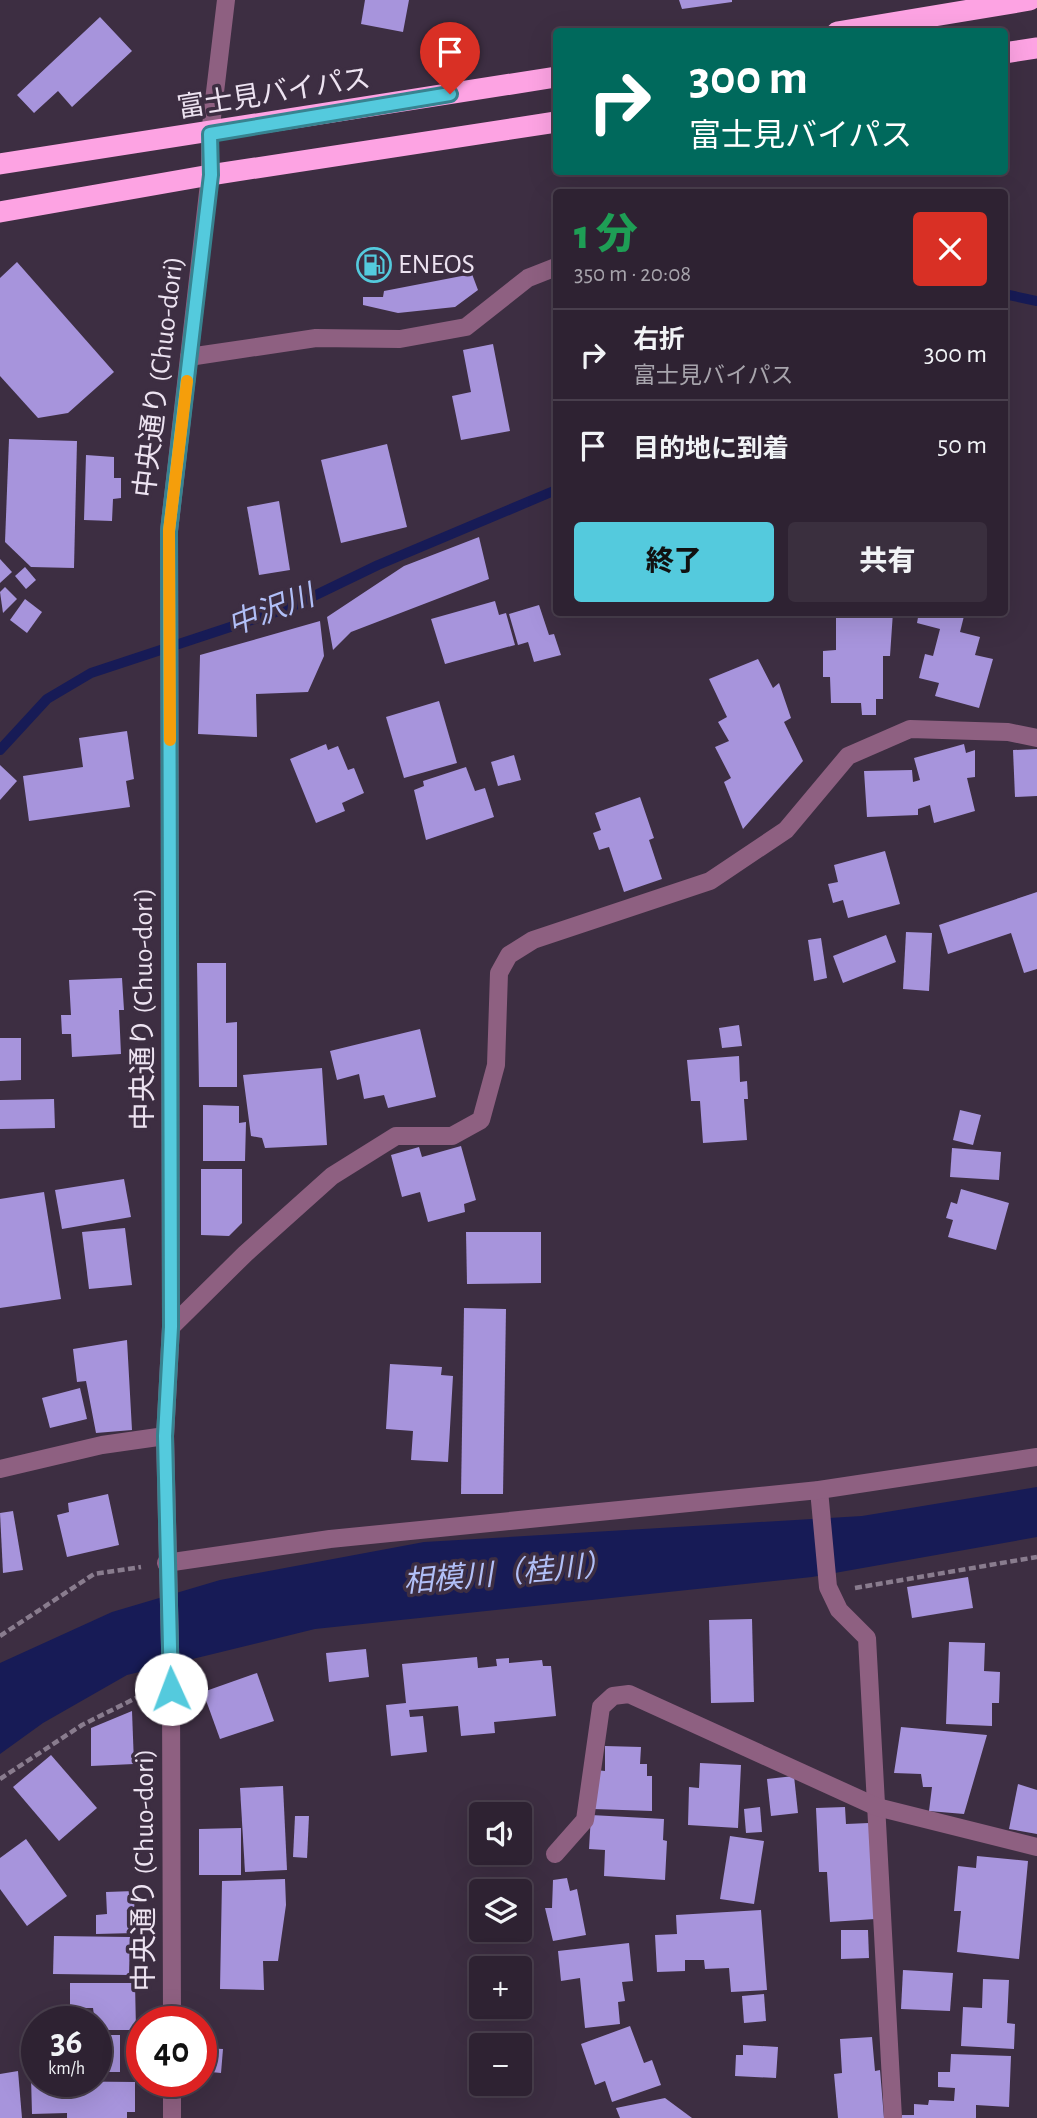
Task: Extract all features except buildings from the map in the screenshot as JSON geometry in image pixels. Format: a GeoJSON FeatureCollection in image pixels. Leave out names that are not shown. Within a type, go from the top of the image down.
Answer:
{"type":"FeatureCollection","features":[{"type":"Feature","properties":{"kind":"highway"},"geometry":{"type":"LineString","coordinates":[[861,28],[1030,0]]}},
{"type":"Feature","properties":{"kind":"highway"},"geometry":{"type":"LineString","coordinates":[[1008,52],[1037,48]]}},
{"type":"Feature","properties":{"kind":"highway","name":"富士見バイパス"},"geometry":{"type":"LineString","coordinates":[[0,164],[210,134],[553,77]]}},
{"type":"Feature","properties":{"kind":"highway"},"geometry":{"type":"LineString","coordinates":[[0,212],[211,175],[553,122]]}},
{"type":"Feature","properties":{"kind":"street","name":"中央通り (Chuo-dori)"},"geometry":{"type":"LineString","coordinates":[[172,2006],[171,1689],[165,1436],[171,1327],[169,531],[211,175],[210,134],[226,0]]}},
{"type":"Feature","properties":{"kind":"street"},"geometry":{"type":"LineString","coordinates":[[189,357],[316,338],[400,339],[466,327],[528,278],[553,268]]}},
{"type":"Feature","properties":{"kind":"street"},"geometry":{"type":"LineString","coordinates":[[171,1327],[245,1254],[332,1176],[396,1136],[452,1136],[481,1120],[496,1065],[499,973],[509,955],[533,940],[710,881],[786,830],[848,756],[910,729],[1008,732],[1037,738]]}},
{"type":"Feature","properties":{"kind":"street"},"geometry":{"type":"LineString","coordinates":[[0,1469],[102,1445],[165,1436]]}},
{"type":"Feature","properties":{"kind":"street"},"geometry":{"type":"LineString","coordinates":[[167,1569],[330,1539],[819,1497],[1037,1457]]}},
{"type":"Feature","properties":{"kind":"street"},"geometry":{"type":"LineString","coordinates":[[819,1497],[829,1590],[839,1610],[867,1637],[893,2118]]}},
{"type":"Feature","properties":{"kind":"street"},"geometry":{"type":"LineString","coordinates":[[555,1854],[585,1820],[601,1707],[613,1696],[629,1694],[877,1807],[1037,1847]]}},
{"type":"Feature","properties":{"kind":"street"},"geometry":{"type":"LineString","coordinates":[[172,2097],[172,2118]]}},
{"type":"Feature","properties":{"kind":"path"},"geometry":{"type":"LineString","coordinates":[[829,1590],[1037,1557]]}},
{"type":"Feature","properties":{"kind":"path"},"geometry":{"type":"LineString","coordinates":[[0,1636],[94,1574],[167,1569]]}},
{"type":"Feature","properties":{"kind":"path"},"geometry":{"type":"LineString","coordinates":[[0,1779],[82,1725],[144,1694],[171,1689]]}},
{"type":"Feature","properties":{"kind":"water","name":"相模川（桂川）"},"geometry":{"type":"Polygon","coordinates":[[[1037,1487],[1037,1537],[812,1577],[315,1629],[127,1675],[43,1723],[0,1754],[0,1663],[112,1612],[220,1580],[424,1542],[862,1516],[1037,1487]]]}},
{"type":"Feature","properties":{"kind":"waterway","name":"中沢川"},"geometry":{"type":"LineString","coordinates":[[1008,295],[1037,301]]}},
{"type":"Feature","properties":{"kind":"waterway","name":"中沢川"},"geometry":{"type":"LineString","coordinates":[[0,750],[47,699],[91,673],[291,607],[378,565],[553,491]]}},
{"type":"Feature","properties":{"kind":"slow traffic"},"geometry":{"type":"LineString","coordinates":[[170,740],[169,531],[187,381]]}},
{"type":"Feature","properties":{"kind":"place","name":"ENEOS"},"geometry":{"type":"Point","coordinates":[374,265]}},
{"type":"Feature","properties":{"kind":"route"},"geometry":{"type":"LineString","coordinates":[[171,1689],[165,1436],[171,1327],[169,531],[211,175],[210,134],[450,94]]}}]}
